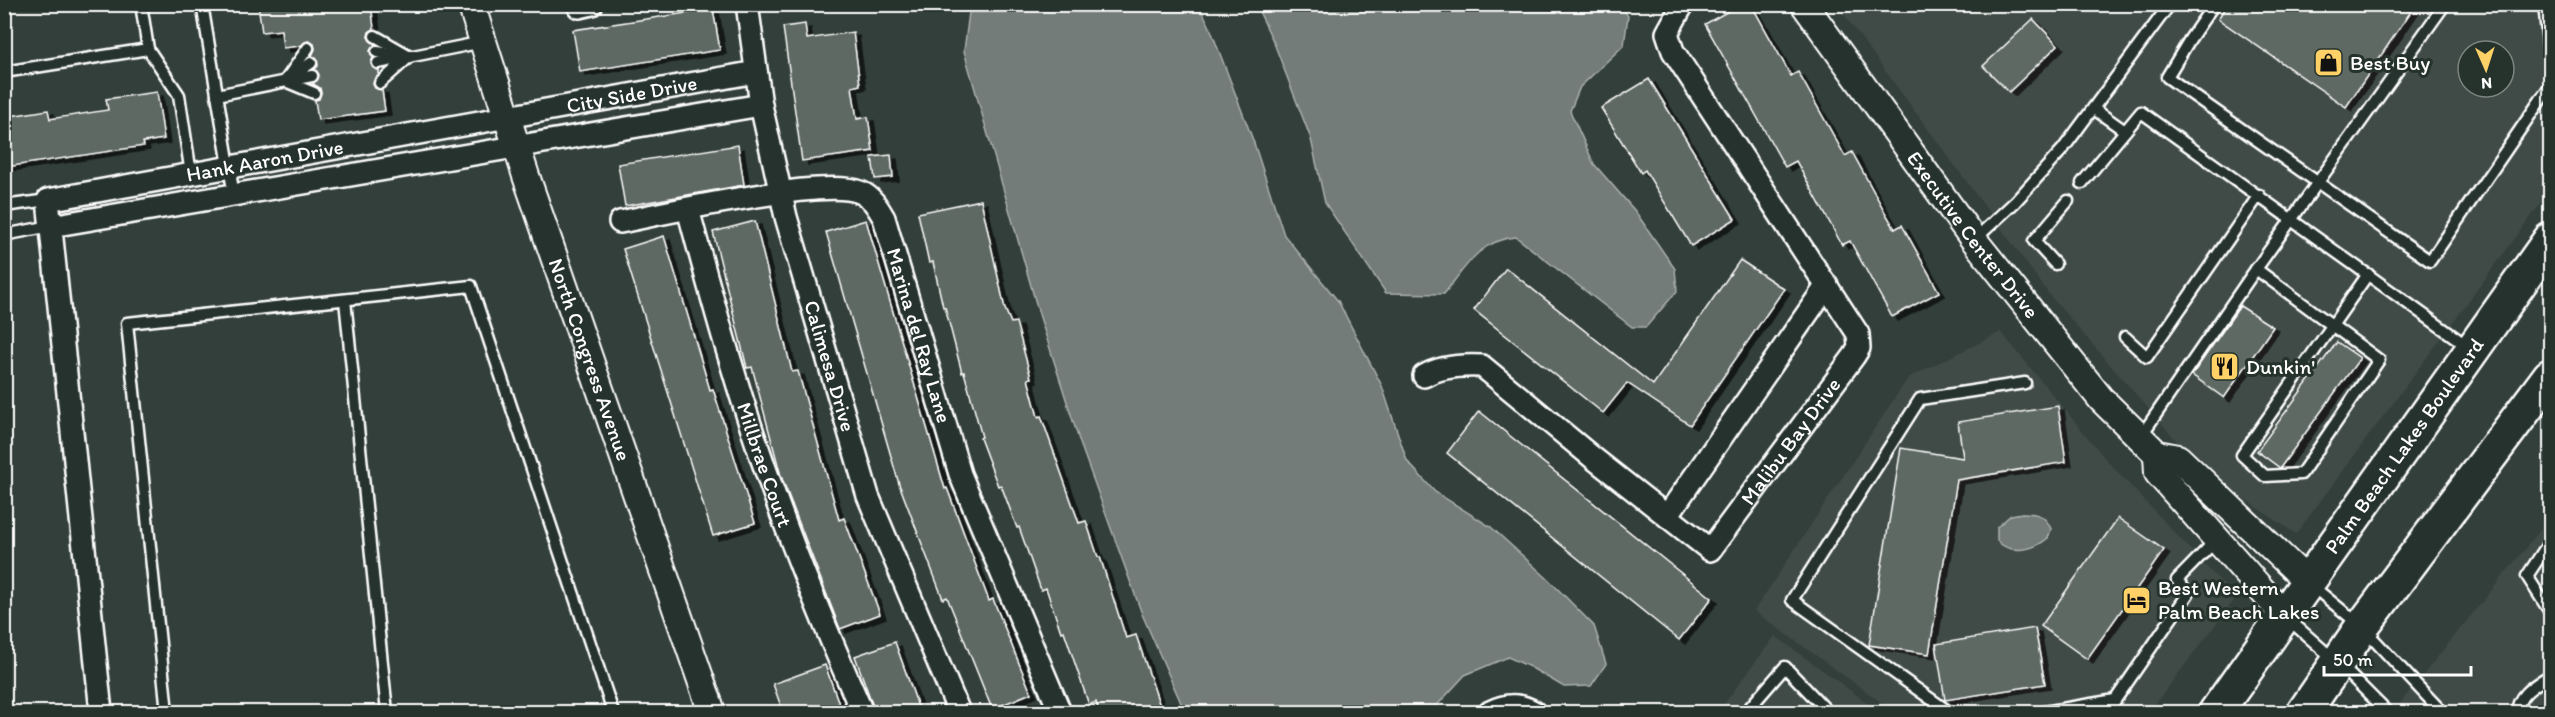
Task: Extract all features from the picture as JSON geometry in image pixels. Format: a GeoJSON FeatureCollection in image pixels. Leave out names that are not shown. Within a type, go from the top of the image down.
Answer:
{"type":"FeatureCollection","features":[{"type":"Feature","properties":{"kind":"main road","name":"Palm Beach Lakes Boulevard"},"geometry":{"type":"LineString","coordinates":[[2216,712],[2550,240]]}},
{"type":"Feature","properties":{"kind":"main road"},"geometry":{"type":"LineString","coordinates":[[2304,712],[2339,664],[2362,627],[2550,376]]}},
{"type":"Feature","properties":{"kind":"street","name":"North Congress Avenue"},"geometry":{"type":"LineString","coordinates":[[471,4],[517,147],[712,712]]}},
{"type":"Feature","properties":{"kind":"street","name":"Calimesa Drive"},"geometry":{"type":"LineString","coordinates":[[747,4],[761,105],[780,193],[868,496],[959,712]]}},
{"type":"Feature","properties":{"kind":"street","name":"Malibu Bay Drive"},"geometry":{"type":"LineString","coordinates":[[1424,376],[1433,370],[1466,365],[1482,366],[1710,550],[1859,348],[1858,334],[1673,51],[1667,33],[1683,4]]}},
{"type":"Feature","properties":{"kind":"street","name":"Executive Center Drive"},"geometry":{"type":"LineString","coordinates":[[1804,4],[1974,240],[2101,399],[2149,445],[2178,458],[2308,582]]}},
{"type":"Feature","properties":{"kind":"street","name":"City Side Drive"},"geometry":{"type":"LineString","coordinates":[[507,116],[756,72]]}},
{"type":"Feature","properties":{"kind":"street"},"geometry":{"type":"LineString","coordinates":[[704,81],[710,114]]}},
{"type":"Feature","properties":{"kind":"street"},"geometry":{"type":"LineString","coordinates":[[623,96],[630,128]]}},
{"type":"Feature","properties":{"kind":"street","name":"City Side Drive"},"geometry":{"type":"LineString","coordinates":[[517,147],[761,105]]}},
{"type":"Feature","properties":{"kind":"street","name":"Hank Aaron Drive"},"geometry":{"type":"LineString","coordinates":[[48,200],[507,116]]}},
{"type":"Feature","properties":{"kind":"street","name":"Hank Aaron Drive"},"geometry":{"type":"LineString","coordinates":[[51,226],[517,147]]}},
{"type":"Feature","properties":{"kind":"street","name":"Marina del Ray Lane"},"geometry":{"type":"LineString","coordinates":[[620,222],[780,193],[836,188],[858,190],[872,198],[884,218],[960,474],[1060,712]]}},
{"type":"Feature","properties":{"kind":"street"},"geometry":{"type":"LineString","coordinates":[[48,200],[101,712]]}},
{"type":"Feature","properties":{"kind":"street","name":"Millbrae Court"},"geometry":{"type":"LineString","coordinates":[[688,208],[719,326],[771,487],[816,605],[862,712]]}},
{"type":"Feature","properties":{"kind":"street"},"geometry":{"type":"LineString","coordinates":[[1667,516],[1827,285]]}},
{"type":"Feature","properties":{"kind":"street"},"geometry":{"type":"LineString","coordinates":[[2149,445],[2158,473],[2284,615]]}},
{"type":"Feature","properties":{"kind":"street"},"geometry":{"type":"LineString","coordinates":[[1490,712],[1511,705],[1522,706],[1534,712]]}},
{"type":"Feature","properties":{"kind":"lane"},"geometry":{"type":"LineString","coordinates":[[141,4],[148,49],[179,95],[191,174]]}},
{"type":"Feature","properties":{"kind":"lane"},"geometry":{"type":"LineString","coordinates":[[202,4],[231,167],[234,196]]}},
{"type":"Feature","properties":{"kind":"lane"},"geometry":{"type":"LineString","coordinates":[[1974,240],[2015,202],[2063,148],[2170,4]]}},
{"type":"Feature","properties":{"kind":"lane"},"geometry":{"type":"LineString","coordinates":[[2214,4],[2167,77],[2430,261],[2550,86]]}},
{"type":"Feature","properties":{"kind":"lane"},"geometry":{"type":"LineString","coordinates":[[2149,445],[2256,269],[2445,4]]}},
{"type":"Feature","properties":{"kind":"lane"},"geometry":{"type":"LineString","coordinates":[[2544,4],[2550,62]]}},
{"type":"Feature","properties":{"kind":"lane"},"geometry":{"type":"LineString","coordinates":[[375,36],[410,56]]}},
{"type":"Feature","properties":{"kind":"lane"},"geometry":{"type":"LineString","coordinates":[[378,57],[410,56],[483,42]]}},
{"type":"Feature","properties":{"kind":"lane"},"geometry":{"type":"LineString","coordinates":[[285,81],[308,48]]}},
{"type":"Feature","properties":{"kind":"lane"},"geometry":{"type":"LineString","coordinates":[[4,72],[148,49]]}},
{"type":"Feature","properties":{"kind":"lane"},"geometry":{"type":"LineString","coordinates":[[380,82],[410,56]]}},
{"type":"Feature","properties":{"kind":"lane"},"geometry":{"type":"LineString","coordinates":[[285,81],[311,63]]}},
{"type":"Feature","properties":{"kind":"lane"},"geometry":{"type":"LineString","coordinates":[[218,95],[312,76]]}},
{"type":"Feature","properties":{"kind":"lane"},"geometry":{"type":"LineString","coordinates":[[285,81],[314,93]]}},
{"type":"Feature","properties":{"kind":"lane"},"geometry":{"type":"LineString","coordinates":[[2094,109],[2125,131]]}},
{"type":"Feature","properties":{"kind":"lane"},"geometry":{"type":"LineString","coordinates":[[2082,183],[2141,112],[2292,218],[2473,350]]}},
{"type":"Feature","properties":{"kind":"lane"},"geometry":{"type":"LineString","coordinates":[[2125,338],[2146,357],[2259,195]]}},
{"type":"Feature","properties":{"kind":"lane"},"geometry":{"type":"LineString","coordinates":[[4,206],[48,200]]}},
{"type":"Feature","properties":{"kind":"lane"},"geometry":{"type":"LineString","coordinates":[[2055,264],[2034,242],[2068,201]]}},
{"type":"Feature","properties":{"kind":"lane"},"geometry":{"type":"LineString","coordinates":[[4,235],[51,226]]}},
{"type":"Feature","properties":{"kind":"lane"},"geometry":{"type":"LineString","coordinates":[[2256,269],[2333,325],[2379,360],[2301,474],[2265,476],[2242,455],[2333,325],[2368,274]]}},
{"type":"Feature","properties":{"kind":"lane"},"geometry":{"type":"LineString","coordinates":[[167,712],[127,323],[471,286],[614,712]]}},
{"type":"Feature","properties":{"kind":"lane"},"geometry":{"type":"LineString","coordinates":[[345,300],[387,712]]}},
{"type":"Feature","properties":{"kind":"lane"},"geometry":{"type":"LineString","coordinates":[[1949,712],[1792,600],[1920,399],[2025,383]]}},
{"type":"Feature","properties":{"kind":"lane"},"geometry":{"type":"LineString","coordinates":[[2107,712],[2188,594],[2177,580],[2217,539]]}},
{"type":"Feature","properties":{"kind":"lane"},"geometry":{"type":"LineString","coordinates":[[2550,540],[2528,576],[2550,612]]}},
{"type":"Feature","properties":{"kind":"lane"},"geometry":{"type":"LineString","coordinates":[[2308,582],[2362,627],[2442,712]]}},
{"type":"Feature","properties":{"kind":"lane"},"geometry":{"type":"LineString","coordinates":[[2284,615],[2339,664],[2387,712]]}},
{"type":"Feature","properties":{"kind":"lane"},"geometry":{"type":"LineString","coordinates":[[1746,712],[1785,667],[1828,712]]}},
{"type":"Feature","properties":{"kind":"lane"},"geometry":{"type":"LineString","coordinates":[[2517,712],[2518,703],[2525,693],[2550,675]]}},
{"type":"Feature","properties":{"kind":"lane"},"geometry":{"type":"LineString","coordinates":[[2044,712],[2115,700]]}},
{"type":"Feature","properties":{"kind":"shaded area"},"geometry":{"type":"Polygon","coordinates":[[[970,5],[1199,5],[1209,25],[1253,140],[1284,235],[1338,301],[1382,386],[1407,461],[1435,492],[1491,527],[1548,579],[1594,626],[1606,664],[1591,686],[1564,687],[1508,657],[1465,675],[1431,712],[1185,712],[1142,614],[1080,443],[1039,314],[964,51],[970,5]]]}},
{"type":"Feature","properties":{"kind":"shaded area"},"geometry":{"type":"Polygon","coordinates":[[[1256,5],[1584,5],[1588,10],[1595,5],[1620,5],[1628,16],[1624,45],[1580,87],[1570,111],[1594,164],[1635,211],[1675,269],[1677,291],[1646,327],[1632,327],[1516,237],[1503,239],[1482,249],[1466,265],[1444,294],[1386,293],[1325,203],[1311,139],[1274,43],[1256,5]]]}},
{"type":"Feature","properties":{"kind":"shaded area"},"geometry":{"type":"Polygon","coordinates":[[[1837,5],[2550,5],[2550,191],[2296,534],[2202,470],[2052,298],[1837,5]]]}},
{"type":"Feature","properties":{"kind":"shaded area"},"geometry":{"type":"Polygon","coordinates":[[[2001,332],[2108,462],[2236,598],[2149,712],[1895,712],[1754,611],[1908,378],[2001,332]]]}},
{"type":"Feature","properties":{"kind":"shaded area"},"geometry":{"type":"Polygon","coordinates":[[[2036,514],[2043,518],[2051,529],[2048,538],[2036,546],[2022,549],[2009,548],[1997,541],[1997,527],[2011,515],[2036,514]]]}},
{"type":"Feature","properties":{"kind":"shaded area"},"geometry":{"type":"Polygon","coordinates":[[[2550,518],[2550,712],[2393,712],[2550,518]]]}},
{"type":"Feature","properties":{"kind":"shaded area"},"geometry":{"type":"Polygon","coordinates":[[[1775,636],[1880,712],[1718,712],[1775,636]]]}},
{"type":"Feature","properties":{"kind":"building"},"geometry":{"type":"Polygon","coordinates":[[[258,4],[371,4],[374,29],[369,32],[368,37],[375,45],[370,51],[373,58],[371,64],[373,68],[379,70],[373,84],[375,88],[382,90],[385,111],[318,120],[315,100],[319,99],[321,93],[320,88],[313,84],[319,75],[315,69],[318,66],[317,59],[312,56],[315,49],[314,44],[308,41],[300,46],[283,48],[281,30],[262,32],[258,4]]]}},
{"type":"Feature","properties":{"kind":"building"},"geometry":{"type":"Polygon","coordinates":[[[1741,4],[1751,4],[1791,76],[1798,72],[1845,156],[1852,152],[1895,229],[1902,225],[1939,292],[1892,317],[1850,241],[1842,245],[1796,161],[1785,167],[1705,24],[1741,4]]]}},
{"type":"Feature","properties":{"kind":"building","name":"Best Buy"},"geometry":{"type":"Polygon","coordinates":[[[2227,4],[2416,4],[2346,107],[2218,19],[2227,4]]]}},
{"type":"Feature","properties":{"kind":"building"},"geometry":{"type":"Polygon","coordinates":[[[713,9],[720,50],[580,72],[573,30],[713,9]]]}},
{"type":"Feature","properties":{"kind":"building"},"geometry":{"type":"Polygon","coordinates":[[[2033,19],[2058,45],[2009,92],[1983,66],[2033,19]]]}},
{"type":"Feature","properties":{"kind":"building"},"geometry":{"type":"Polygon","coordinates":[[[805,24],[807,39],[853,32],[860,85],[852,87],[857,119],[868,117],[873,151],[802,161],[783,27],[805,24]]]}},
{"type":"Feature","properties":{"kind":"building"},"geometry":{"type":"Polygon","coordinates":[[[1649,79],[1735,219],[1691,246],[1645,170],[1641,173],[1601,108],[1649,79]]]}},
{"type":"Feature","properties":{"kind":"building"},"geometry":{"type":"Polygon","coordinates":[[[157,92],[164,139],[143,142],[144,146],[6,167],[4,117],[48,110],[50,119],[108,110],[106,99],[157,92]]]}},
{"type":"Feature","properties":{"kind":"building"},"geometry":{"type":"Polygon","coordinates":[[[738,145],[744,185],[625,206],[618,164],[738,145]]]}},
{"type":"Feature","properties":{"kind":"building"},"geometry":{"type":"Polygon","coordinates":[[[891,155],[893,177],[875,179],[872,157],[891,155]]]}},
{"type":"Feature","properties":{"kind":"building"},"geometry":{"type":"Polygon","coordinates":[[[981,200],[1005,309],[1011,323],[1016,322],[1031,378],[1028,379],[1038,417],[1041,416],[1079,523],[1086,521],[1126,638],[1136,635],[1162,712],[1099,712],[1096,702],[1089,705],[1064,631],[1061,632],[1046,588],[1041,590],[1019,527],[1017,528],[1001,485],[998,486],[980,438],[982,437],[945,307],[943,307],[933,262],[929,263],[918,213],[981,200]]]}},
{"type":"Feature","properties":{"kind":"building"},"geometry":{"type":"Polygon","coordinates":[[[866,220],[945,489],[947,488],[989,601],[993,599],[1031,693],[992,709],[947,597],[943,599],[899,484],[826,232],[866,220]]]}},
{"type":"Feature","properties":{"kind":"building"},"geometry":{"type":"Polygon","coordinates":[[[755,221],[792,372],[798,371],[839,520],[844,518],[880,614],[840,629],[781,476],[752,367],[747,368],[713,232],[755,221]]]}},
{"type":"Feature","properties":{"kind":"building"},"geometry":{"type":"Polygon","coordinates":[[[664,236],[710,390],[713,389],[755,523],[713,536],[623,249],[664,236]]]}},
{"type":"Feature","properties":{"kind":"building"},"geometry":{"type":"Polygon","coordinates":[[[1740,260],[1784,289],[1690,425],[1627,383],[1603,413],[1474,310],[1506,268],[1653,385],[1740,260]]]}},
{"type":"Feature","properties":{"kind":"building"},"geometry":{"type":"Polygon","coordinates":[[[2240,306],[2273,327],[2224,398],[2192,375],[2240,306]]]}},
{"type":"Feature","properties":{"kind":"building"},"geometry":{"type":"Polygon","coordinates":[[[2337,342],[2360,358],[2280,468],[2257,451],[2337,342]]]}},
{"type":"Feature","properties":{"kind":"building"},"geometry":{"type":"Polygon","coordinates":[[[2058,406],[2066,462],[1957,480],[1929,654],[1869,645],[1901,448],[1963,458],[1958,422],[2058,406]]]}},
{"type":"Feature","properties":{"kind":"building"},"geometry":{"type":"Polygon","coordinates":[[[1479,411],[1712,598],[1679,640],[1447,453],[1479,411]]]}},
{"type":"Feature","properties":{"kind":"building"},"geometry":{"type":"Polygon","coordinates":[[[2118,518],[2164,550],[2087,659],[2041,626],[2118,518]]]}},
{"type":"Feature","properties":{"kind":"building"},"geometry":{"type":"Polygon","coordinates":[[[2035,628],[2045,684],[1945,700],[1936,644],[2035,628]]]}},
{"type":"Feature","properties":{"kind":"building"},"geometry":{"type":"Polygon","coordinates":[[[895,642],[920,712],[875,712],[855,656],[895,642]]]}},
{"type":"Feature","properties":{"kind":"building"},"geometry":{"type":"Polygon","coordinates":[[[825,665],[842,712],[783,712],[773,684],[825,665]]]}},
{"type":"Feature","properties":{"kind":"place","name":"Best Buy"},"geometry":{"type":"Point","coordinates":[2329,63]}},
{"type":"Feature","properties":{"kind":"place","name":"Dunkin'"},"geometry":{"type":"Point","coordinates":[2225,367]}},
{"type":"Feature","properties":{"kind":"place","name":"Best Western Palm Beach Lakes"},"geometry":{"type":"Point","coordinates":[2137,600]}}]}
